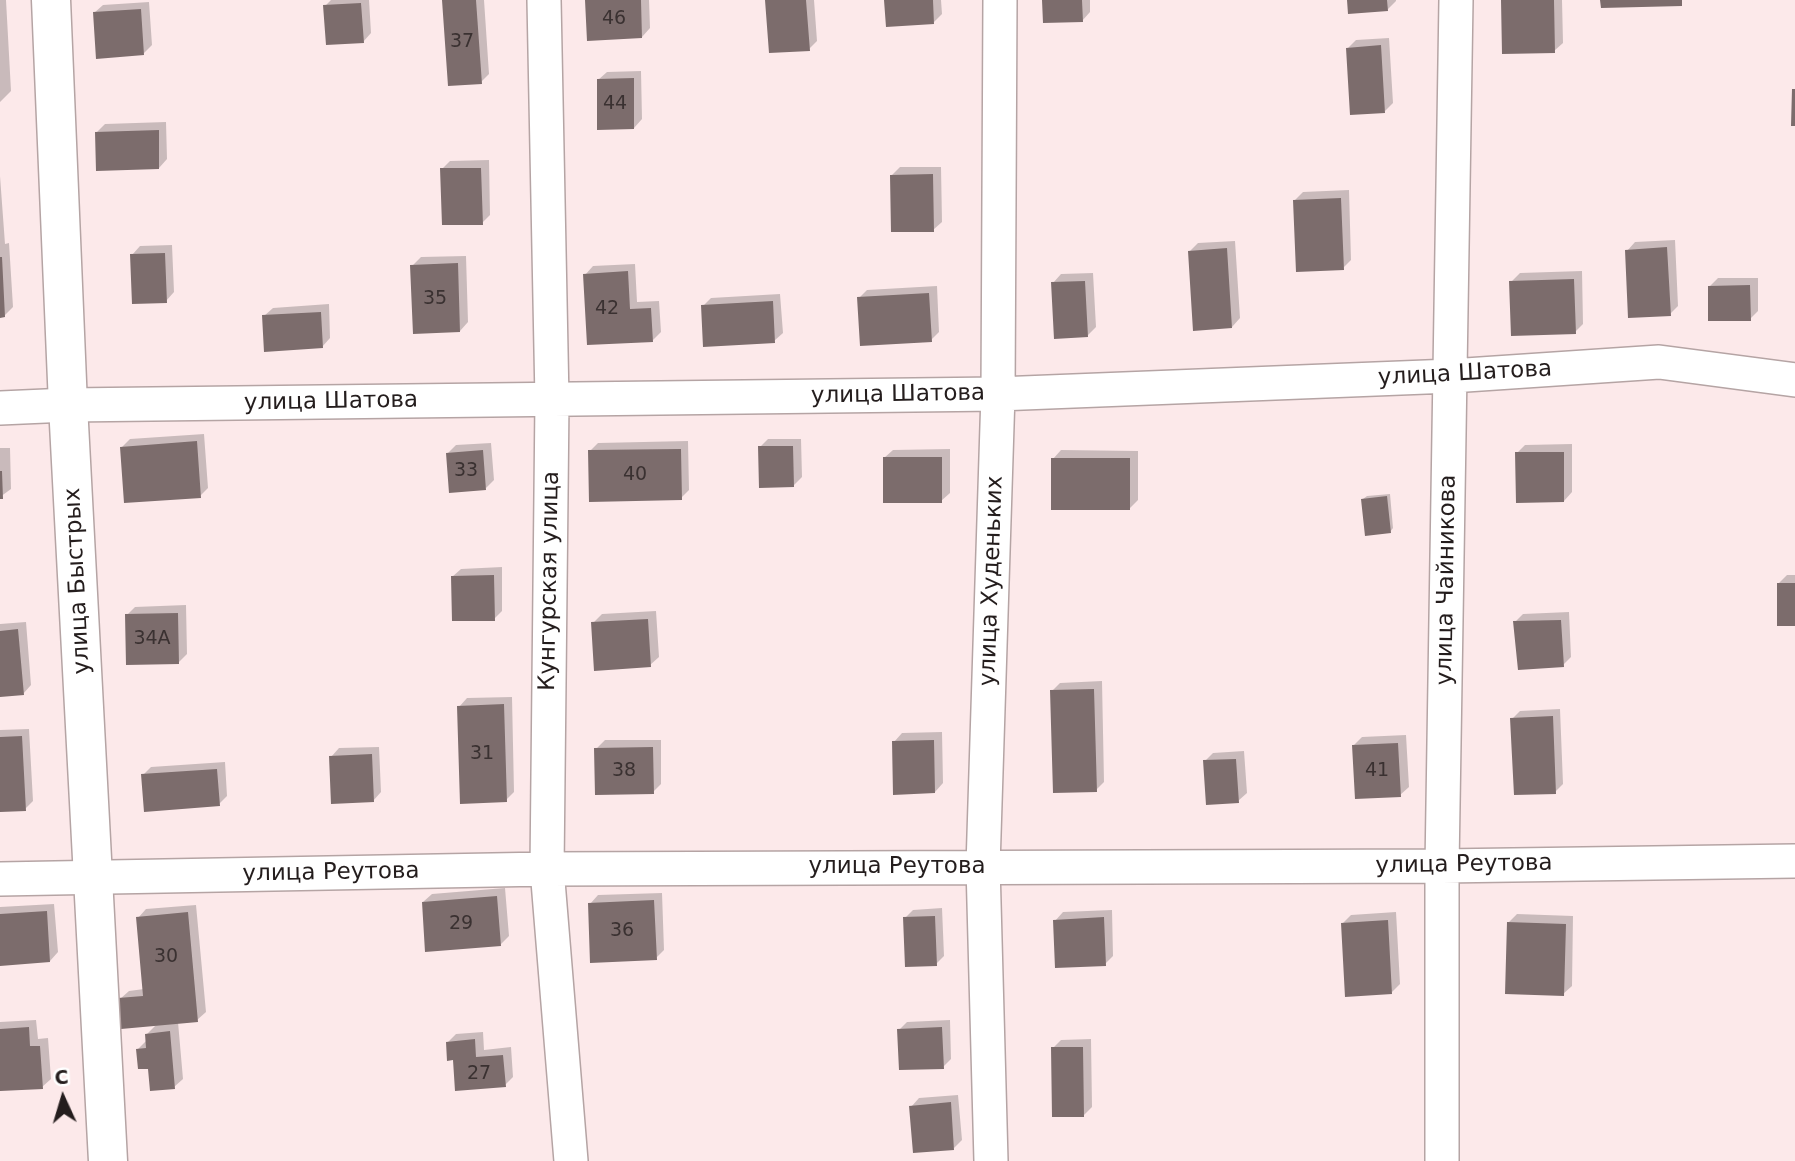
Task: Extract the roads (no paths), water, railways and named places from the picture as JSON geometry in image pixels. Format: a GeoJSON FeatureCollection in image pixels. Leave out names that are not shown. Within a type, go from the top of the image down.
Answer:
{"type":"FeatureCollection","features":[{"type":"Feature","properties":{"kind":"street","name":"улица Быстрых"},"geometry":{"type":"LineString","coordinates":[[51,0],[68,405],[108,1161]]}},
{"type":"Feature","properties":{"kind":"street","name":"Кунгурская улица"},"geometry":{"type":"LineString","coordinates":[[544,0],[552,400],[547,869],[571,1161]]}},
{"type":"Feature","properties":{"kind":"street","name":"улица Худеньких"},"geometry":{"type":"LineString","coordinates":[[991,1161],[983,866],[998,394],[1000,0]]}},
{"type":"Feature","properties":{"kind":"street","name":"улица Чайникова"},"geometry":{"type":"LineString","coordinates":[[1442,1161],[1442,866],[1456,0]]}},
{"type":"Feature","properties":{"kind":"street","name":"улица Шатова"},"geometry":{"type":"LineString","coordinates":[[0,408],[998,394],[1451,376],[1659,362],[1795,380]]}},
{"type":"Feature","properties":{"kind":"street","name":"улица Реутова"},"geometry":{"type":"LineString","coordinates":[[0,879],[547,869],[1442,866],[1795,861]]}}]}
